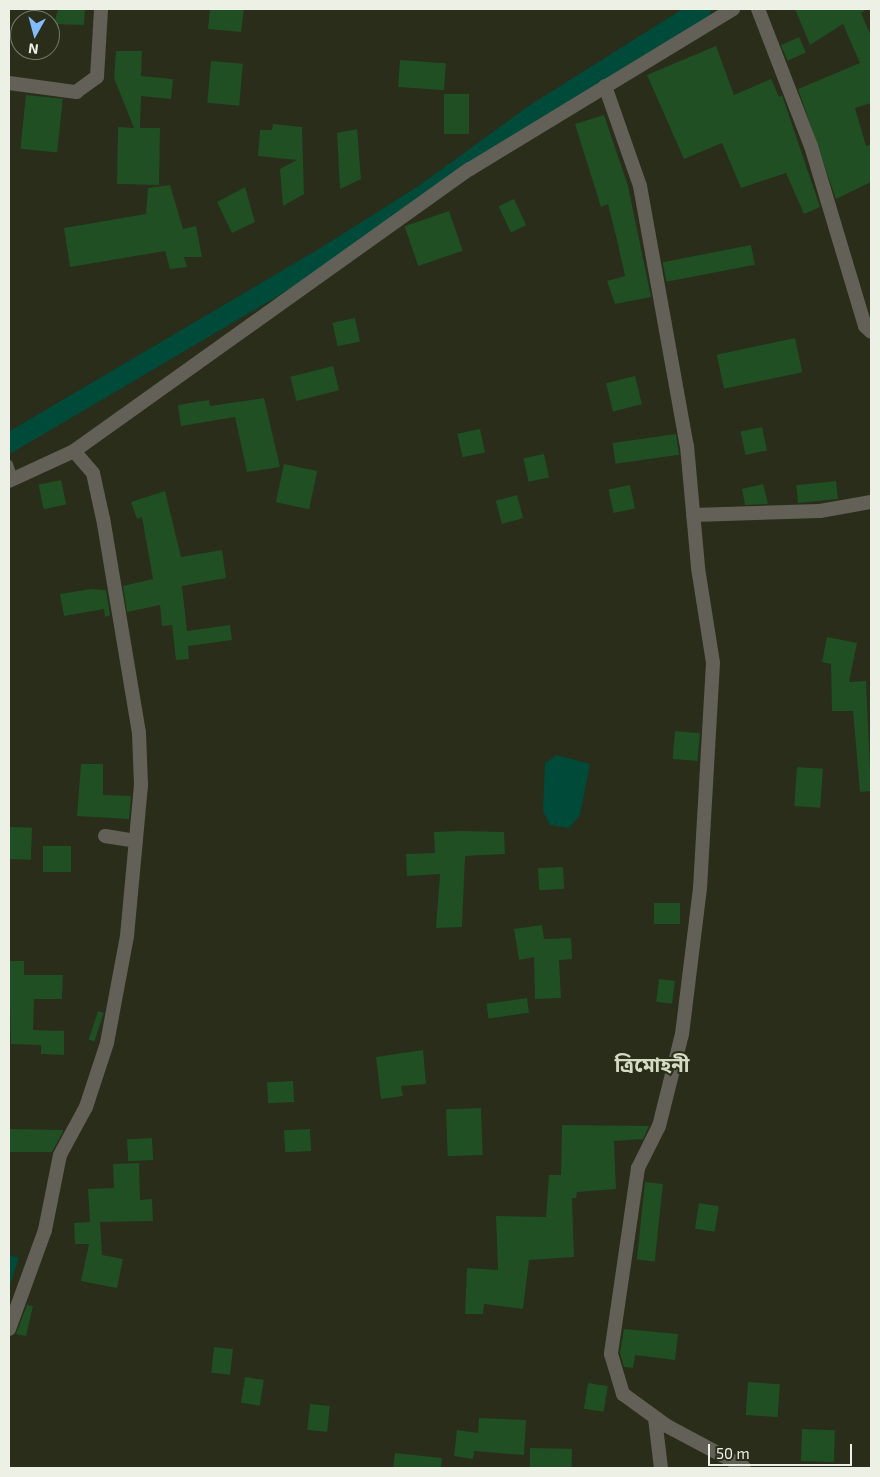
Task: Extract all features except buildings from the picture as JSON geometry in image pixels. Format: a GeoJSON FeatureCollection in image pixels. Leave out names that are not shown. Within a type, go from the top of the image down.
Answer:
{"type":"FeatureCollection","features":[{"type":"Feature","properties":{"kind":"street"},"geometry":{"type":"LineString","coordinates":[[9,83],[76,92],[97,77],[101,9]]}},
{"type":"Feature","properties":{"kind":"street"},"geometry":{"type":"LineString","coordinates":[[10,472],[74,451],[470,169],[733,9]]}},
{"type":"Feature","properties":{"kind":"street"},"geometry":{"type":"LineString","coordinates":[[758,9],[811,146],[865,326],[871,332]]}},
{"type":"Feature","properties":{"kind":"street"},"geometry":{"type":"LineString","coordinates":[[605,86],[640,186],[687,446],[693,515],[713,663],[700,888],[678,1060],[659,1126],[638,1168],[611,1354],[622,1394],[656,1418],[744,1466]]}},
{"type":"Feature","properties":{"kind":"street"},"geometry":{"type":"LineString","coordinates":[[9,1329],[45,1230],[60,1155],[86,1107],[107,1042],[127,936],[141,785],[139,733],[93,473],[74,451]]}},
{"type":"Feature","properties":{"kind":"street"},"geometry":{"type":"LineString","coordinates":[[693,515],[820,511],[871,502]]}},
{"type":"Feature","properties":{"kind":"street"},"geometry":{"type":"LineString","coordinates":[[105,836],[136,841]]}},
{"type":"Feature","properties":{"kind":"street"},"geometry":{"type":"LineString","coordinates":[[656,1418],[661,1468]]}},
{"type":"Feature","properties":{"kind":"water"},"geometry":{"type":"Polygon","coordinates":[[[557,755],[590,764],[580,815],[569,828],[550,825],[543,811],[545,763],[557,755]]]}},
{"type":"Feature","properties":{"kind":"water"},"geometry":{"type":"Polygon","coordinates":[[[9,1255],[19,1258],[9,1287],[9,1255]]]}},
{"type":"Feature","properties":{"kind":"waterway"},"geometry":{"type":"LineString","coordinates":[[9,443],[328,255],[423,195],[533,115],[701,9]]}},
{"type":"Feature","properties":{"kind":"district","name":"ত্রিমোহনী"},"geometry":{"type":"Point","coordinates":[652,1064]}}]}
